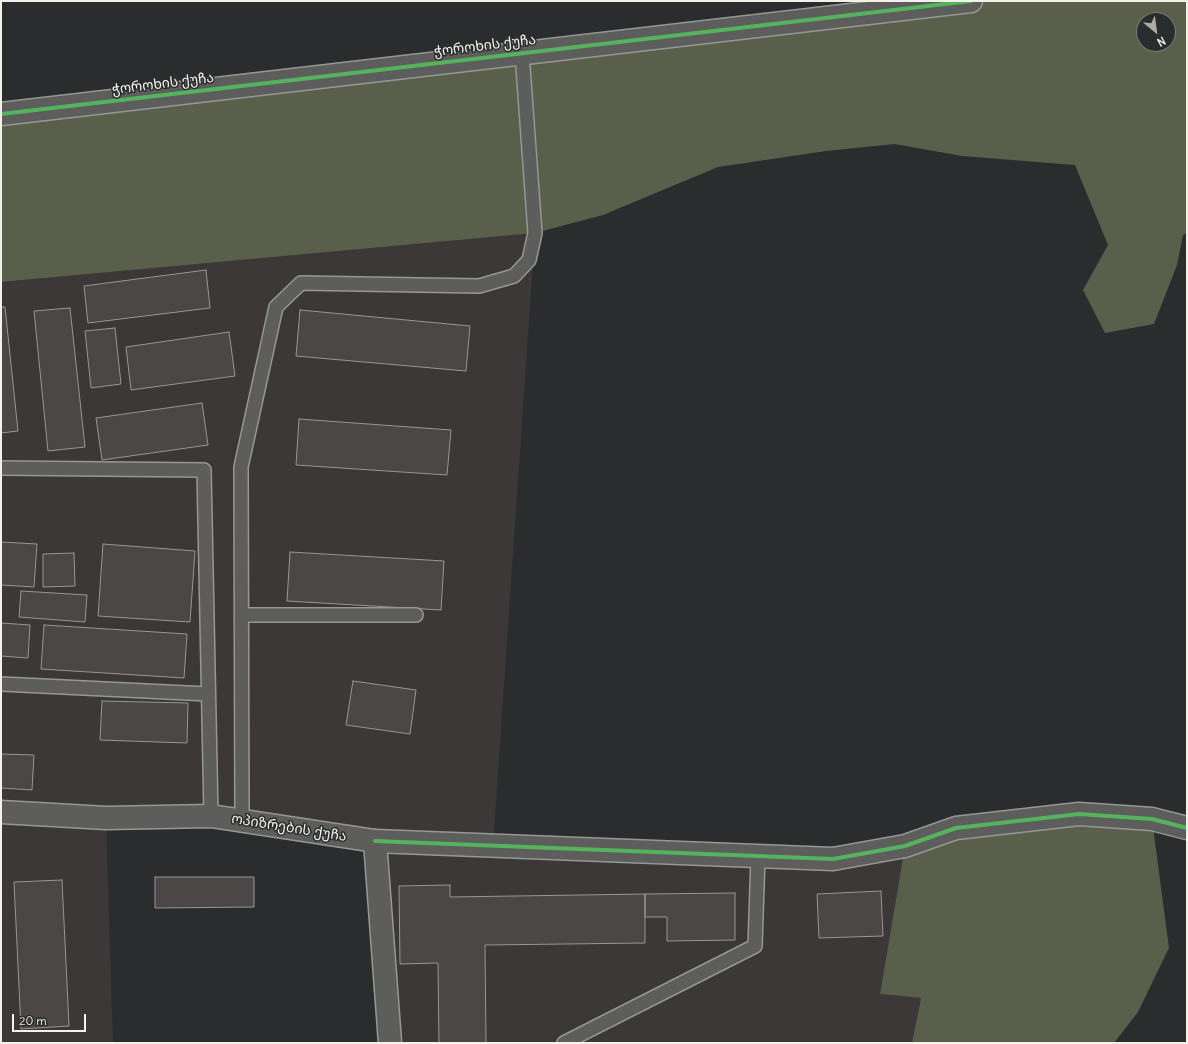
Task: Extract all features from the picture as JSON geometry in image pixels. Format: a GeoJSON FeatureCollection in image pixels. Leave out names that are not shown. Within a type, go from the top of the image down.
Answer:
{"type":"FeatureCollection","features":[{"type":"Feature","properties":{"kind":"street","name":"ჭოროხის ქუჩა"},"geometry":{"type":"LineString","coordinates":[[1,114],[971,1]]}},
{"type":"Feature","properties":{"kind":"street","name":"ოპიზრების ქუჩა"},"geometry":{"type":"LineString","coordinates":[[1,812],[106,818],[211,816],[375,841],[833,859],[905,846],[956,828],[1079,814],[1152,819],[1187,828]]}},
{"type":"Feature","properties":{"kind":"street"},"geometry":{"type":"LineString","coordinates":[[375,841],[390,1043]]}},
{"type":"Feature","properties":{"kind":"lane"},"geometry":{"type":"LineString","coordinates":[[242,821],[241,467],[276,307],[301,283],[479,286],[514,276],[529,260],[535,233],[522,53]]}},
{"type":"Feature","properties":{"kind":"lane"},"geometry":{"type":"LineString","coordinates":[[1,468],[204,470],[211,816]]}},
{"type":"Feature","properties":{"kind":"lane"},"geometry":{"type":"LineString","coordinates":[[242,615],[416,615]]}},
{"type":"Feature","properties":{"kind":"lane"},"geometry":{"type":"LineString","coordinates":[[1,684],[208,694]]}},
{"type":"Feature","properties":{"kind":"lane"},"geometry":{"type":"LineString","coordinates":[[564,1043],[755,946],[758,857]]}},
{"type":"Feature","properties":{"kind":"shaded area"},"geometry":{"type":"Polygon","coordinates":[[[535,233],[493,846],[833,859],[905,846],[880,994],[921,998],[912,1043],[390,1043],[375,841],[211,816],[106,818],[113,1043],[1,1043],[1,282],[535,233]]]}},
{"type":"Feature","properties":{"kind":"green space"},"geometry":{"type":"Polygon","coordinates":[[[971,1],[1187,1],[1187,233],[1183,235],[1177,265],[1154,324],[1105,333],[1083,290],[1108,245],[1075,165],[962,156],[895,144],[826,151],[718,167],[603,215],[535,233],[1,282],[1,114],[971,1]]]}},
{"type":"Feature","properties":{"kind":"green space"},"geometry":{"type":"Polygon","coordinates":[[[1152,819],[1169,948],[1138,1012],[1114,1043],[912,1043],[921,998],[880,994],[905,846],[956,828],[1152,819]]]}},
{"type":"Feature","properties":{"kind":"building"},"geometry":{"type":"Polygon","coordinates":[[[206,270],[210,308],[88,323],[84,286],[206,270]]]}},
{"type":"Feature","properties":{"kind":"building"},"geometry":{"type":"Polygon","coordinates":[[[1,307],[5,307],[18,431],[1,433],[1,307]]]}},
{"type":"Feature","properties":{"kind":"building"},"geometry":{"type":"Polygon","coordinates":[[[70,308],[85,447],[48,451],[34,311],[70,308]]]}},
{"type":"Feature","properties":{"kind":"building"},"geometry":{"type":"Polygon","coordinates":[[[300,310],[470,326],[466,371],[296,356],[300,310]]]}},
{"type":"Feature","properties":{"kind":"building"},"geometry":{"type":"Polygon","coordinates":[[[115,328],[121,384],[91,388],[85,331],[115,328]]]}},
{"type":"Feature","properties":{"kind":"building"},"geometry":{"type":"Polygon","coordinates":[[[229,332],[235,376],[131,390],[126,347],[229,332]]]}},
{"type":"Feature","properties":{"kind":"building"},"geometry":{"type":"Polygon","coordinates":[[[202,403],[208,445],[102,460],[96,418],[202,403]]]}},
{"type":"Feature","properties":{"kind":"building"},"geometry":{"type":"Polygon","coordinates":[[[299,419],[451,430],[447,475],[296,465],[299,419]]]}},
{"type":"Feature","properties":{"kind":"building"},"geometry":{"type":"Polygon","coordinates":[[[1,542],[37,544],[34,587],[1,585],[1,542]]]}},
{"type":"Feature","properties":{"kind":"building"},"geometry":{"type":"Polygon","coordinates":[[[103,544],[195,551],[190,622],[98,616],[103,544]]]}},
{"type":"Feature","properties":{"kind":"building"},"geometry":{"type":"Polygon","coordinates":[[[290,552],[444,561],[441,610],[287,601],[290,552]]]}},
{"type":"Feature","properties":{"kind":"building"},"geometry":{"type":"Polygon","coordinates":[[[74,553],[75,586],[43,587],[43,554],[74,553]]]}},
{"type":"Feature","properties":{"kind":"building"},"geometry":{"type":"Polygon","coordinates":[[[21,591],[87,595],[85,622],[19,617],[21,591]]]}},
{"type":"Feature","properties":{"kind":"building"},"geometry":{"type":"Polygon","coordinates":[[[1,623],[30,625],[28,658],[1,656],[1,623]]]}},
{"type":"Feature","properties":{"kind":"building"},"geometry":{"type":"Polygon","coordinates":[[[44,625],[187,634],[184,678],[41,669],[44,625]]]}},
{"type":"Feature","properties":{"kind":"building"},"geometry":{"type":"Polygon","coordinates":[[[353,681],[416,690],[410,734],[346,725],[353,681]]]}},
{"type":"Feature","properties":{"kind":"building"},"geometry":{"type":"Polygon","coordinates":[[[102,701],[188,703],[187,743],[100,740],[102,701]]]}},
{"type":"Feature","properties":{"kind":"building"},"geometry":{"type":"Polygon","coordinates":[[[1,754],[34,755],[32,790],[1,788],[1,754]]]}},
{"type":"Feature","properties":{"kind":"building"},"geometry":{"type":"Polygon","coordinates":[[[155,877],[254,877],[254,907],[155,908],[155,877]]]}},
{"type":"Feature","properties":{"kind":"building"},"geometry":{"type":"Polygon","coordinates":[[[62,880],[69,1026],[21,1029],[14,882],[62,880]]]}},
{"type":"Feature","properties":{"kind":"building"},"geometry":{"type":"Polygon","coordinates":[[[450,885],[450,897],[645,894],[645,943],[485,945],[486,1043],[439,1043],[438,963],[400,964],[399,886],[450,885]]]}},
{"type":"Feature","properties":{"kind":"building"},"geometry":{"type":"Polygon","coordinates":[[[881,891],[883,936],[819,938],[817,894],[881,891]]]}},
{"type":"Feature","properties":{"kind":"building"},"geometry":{"type":"Polygon","coordinates":[[[735,893],[735,940],[667,941],[667,917],[645,917],[645,894],[735,893]]]}},
{"type":"Feature","properties":{"kind":"cycle path"},"geometry":{"type":"LineString","coordinates":[[1,114],[971,1]]}},
{"type":"Feature","properties":{"kind":"cycle path"},"geometry":{"type":"LineString","coordinates":[[375,841],[833,859],[905,846],[956,828],[1079,814],[1152,819],[1187,828]]}}]}
